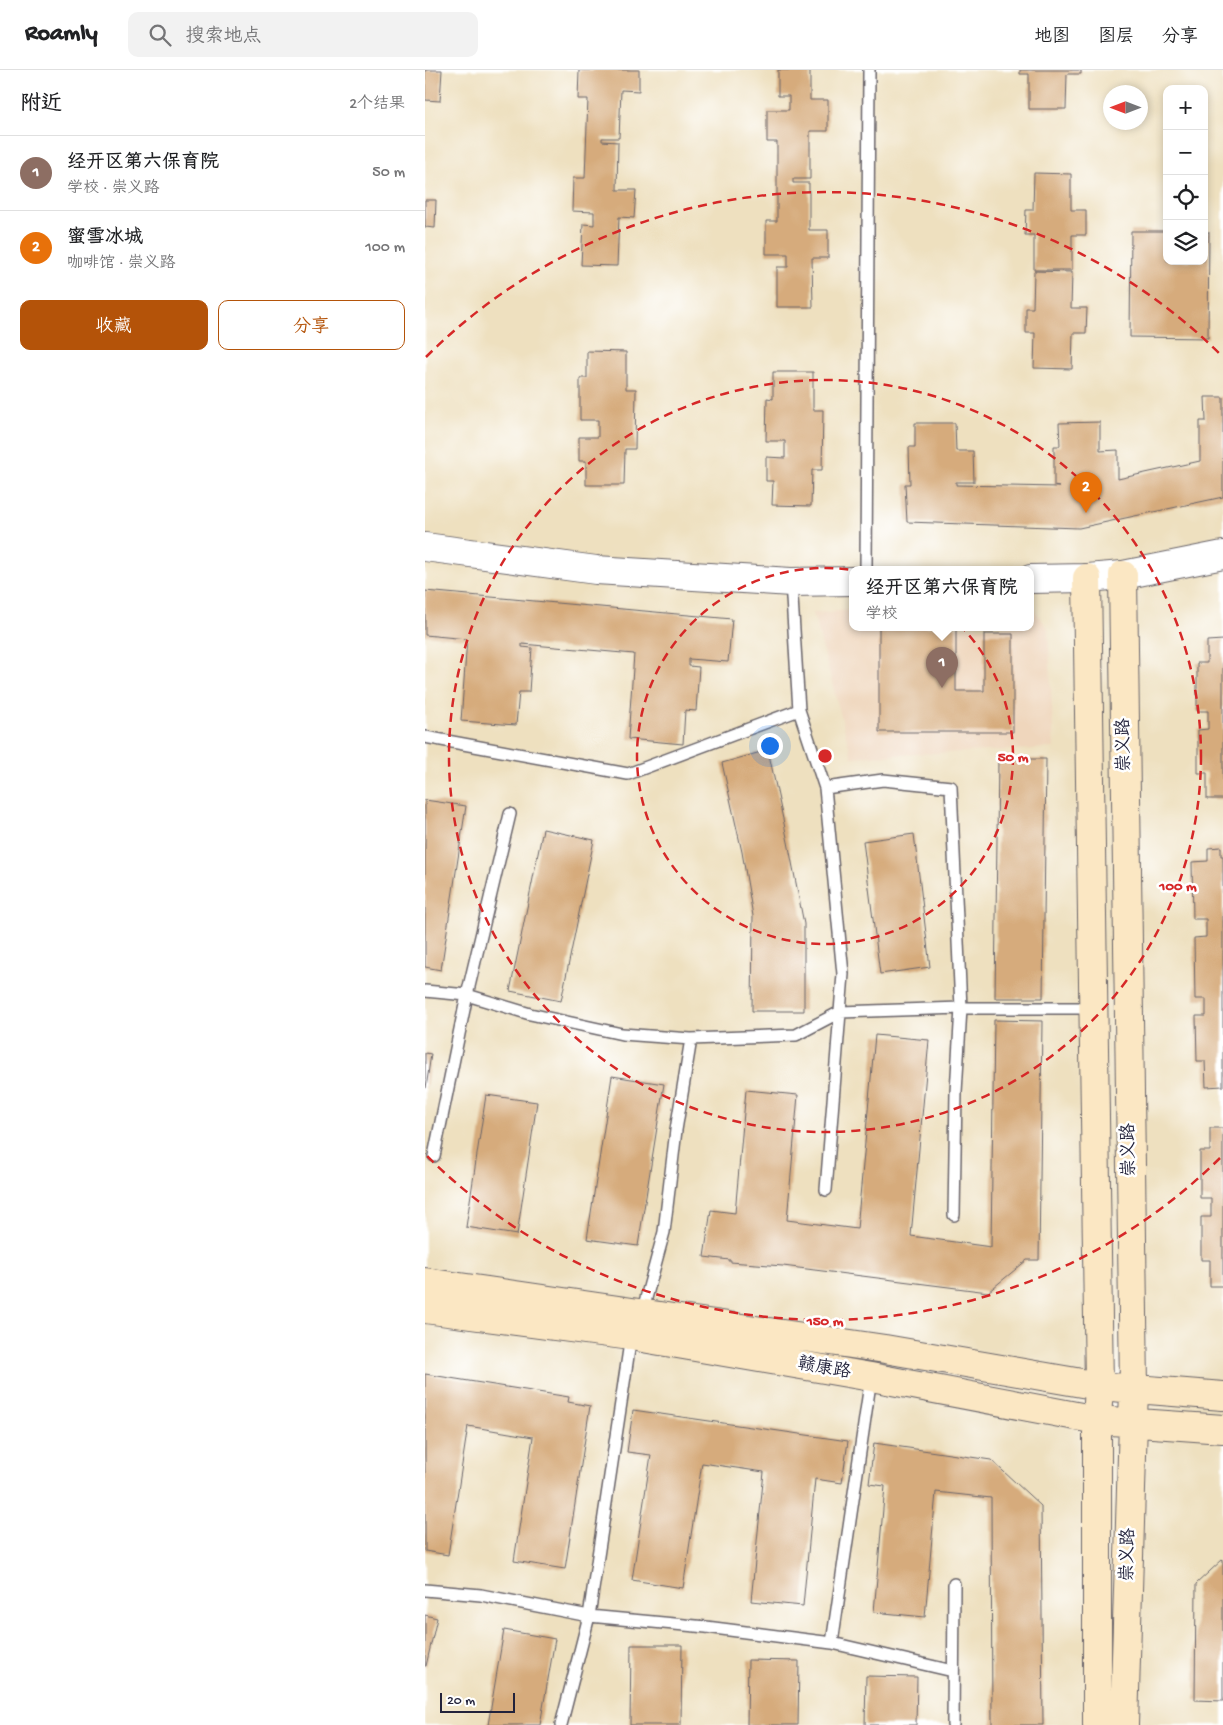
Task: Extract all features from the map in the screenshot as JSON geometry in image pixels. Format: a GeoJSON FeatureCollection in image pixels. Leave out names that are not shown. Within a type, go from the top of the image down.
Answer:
{"type":"FeatureCollection","features":[{"type":"Feature","properties":{"kind":"main road","name":"崇义路"},"geometry":{"type":"LineString","coordinates":[[1123,575],[1133,1388],[1124,1725]]}},
{"type":"Feature","properties":{"kind":"main road","name":"崇义路"},"geometry":{"type":"LineString","coordinates":[[1087,578],[1099,1386],[1097,1420],[1097,1725]]}},
{"type":"Feature","properties":{"kind":"main road","name":"赣康路"},"geometry":{"type":"LineString","coordinates":[[425,1282],[637,1325],[871,1377],[1097,1420],[1223,1429]]}},
{"type":"Feature","properties":{"kind":"main road","name":"赣康路"},"geometry":{"type":"LineString","coordinates":[[425,1309],[637,1325],[885,1349],[1099,1386],[1223,1396]]}},
{"type":"Feature","properties":{"kind":"street"},"geometry":{"type":"LineString","coordinates":[[425,548],[596,570],[791,582],[849,581]]}},
{"type":"Feature","properties":{"kind":"street"},"geometry":{"type":"LineString","coordinates":[[1034,579],[1123,575],[1223,555]]}},
{"type":"Feature","properties":{"kind":"lane"},"geometry":{"type":"LineString","coordinates":[[866,566],[869,70]]}},
{"type":"Feature","properties":{"kind":"lane"},"geometry":{"type":"LineString","coordinates":[[791,582],[799,710],[825,788],[843,974],[826,1190]]}},
{"type":"Feature","properties":{"kind":"lane"},"geometry":{"type":"LineString","coordinates":[[425,737],[628,774],[799,710]]}},
{"type":"Feature","properties":{"kind":"lane"},"geometry":{"type":"LineString","coordinates":[[825,788],[883,780],[951,787],[961,1008],[956,1092],[954,1215]]}},
{"type":"Feature","properties":{"kind":"lane"},"geometry":{"type":"LineString","coordinates":[[434,1156],[467,995],[509,814]]}},
{"type":"Feature","properties":{"kind":"lane"},"geometry":{"type":"LineString","coordinates":[[425,990],[467,995],[529,1014],[622,1034],[691,1039],[796,1035],[841,1012],[961,1008],[1093,1008]]}},
{"type":"Feature","properties":{"kind":"lane"},"geometry":{"type":"LineString","coordinates":[[561,1725],[589,1616],[637,1325],[664,1232],[691,1039]]}},
{"type":"Feature","properties":{"kind":"lane"},"geometry":{"type":"LineString","coordinates":[[832,1643],[871,1377]]}},
{"type":"Feature","properties":{"kind":"lane"},"geometry":{"type":"LineString","coordinates":[[953,1725],[954,1584]]}},
{"type":"Feature","properties":{"kind":"lane"},"geometry":{"type":"LineString","coordinates":[[425,1590],[481,1595],[589,1616],[706,1627],[832,1643],[953,1671]]}},
{"type":"Feature","properties":{"kind":"shaded area"},"geometry":{"type":"Polygon","coordinates":[[[849,610],[849,631],[1034,631],[1034,610],[1048,628],[1054,748],[852,757],[813,613],[849,610]]]}},
{"type":"Feature","properties":{"kind":"building"},"geometry":{"type":"Polygon","coordinates":[[[425,70],[442,70],[440,101],[425,100],[425,70]]]}},
{"type":"Feature","properties":{"kind":"building"},"geometry":{"type":"Polygon","coordinates":[[[579,70],[639,70],[639,91],[621,90],[619,138],[602,138],[602,141],[618,142],[617,190],[636,190],[634,218],[619,217],[617,266],[581,265],[583,224],[594,225],[594,212],[572,211],[573,178],[585,178],[588,99],[578,99],[579,70]]]}},
{"type":"Feature","properties":{"kind":"building"},"geometry":{"type":"Polygon","coordinates":[[[778,70],[810,70],[810,100],[828,100],[828,131],[810,131],[810,179],[793,179],[793,183],[809,183],[809,230],[828,230],[828,258],[812,258],[813,307],[777,307],[777,267],[788,267],[788,254],[766,254],[766,221],[777,221],[777,142],[767,142],[767,110],[789,110],[789,96],[778,96],[778,70]]]}},
{"type":"Feature","properties":{"kind":"building"},"geometry":{"type":"Polygon","coordinates":[[[1020,70],[1081,70],[1081,74],[1067,74],[1066,109],[1029,109],[1029,74],[1020,74],[1020,70]]]}},
{"type":"Feature","properties":{"kind":"building"},"geometry":{"type":"Polygon","coordinates":[[[1034,173],[1071,174],[1071,210],[1086,210],[1086,235],[1072,235],[1072,270],[1034,270],[1034,235],[1025,235],[1026,210],[1033,210],[1034,173]]]}},
{"type":"Feature","properties":{"kind":"building"},"geometry":{"type":"Polygon","coordinates":[[[425,200],[436,200],[435,228],[425,227],[425,200]]]}},
{"type":"Feature","properties":{"kind":"building"},"geometry":{"type":"Polygon","coordinates":[[[1131,231],[1163,231],[1163,265],[1208,265],[1209,232],[1208,338],[1130,337],[1131,231]]]}},
{"type":"Feature","properties":{"kind":"building"},"geometry":{"type":"Polygon","coordinates":[[[1034,271],[1072,272],[1071,308],[1087,308],[1086,333],[1073,333],[1072,369],[1034,368],[1035,333],[1026,333],[1026,308],[1033,308],[1034,271]]]}},
{"type":"Feature","properties":{"kind":"building"},"geometry":{"type":"Polygon","coordinates":[[[587,351],[626,352],[626,389],[636,389],[635,449],[625,449],[624,485],[586,485],[586,461],[579,461],[579,437],[598,437],[598,420],[580,420],[580,378],[587,378],[587,351]]]}},
{"type":"Feature","properties":{"kind":"building"},"geometry":{"type":"Polygon","coordinates":[[[773,372],[813,372],[813,410],[823,410],[822,470],[812,470],[811,506],[772,505],[773,481],[766,481],[766,457],[785,458],[785,441],[766,441],[767,398],[773,399],[773,372]]]}},
{"type":"Feature","properties":{"kind":"building"},"geometry":{"type":"Polygon","coordinates":[[[1205,397],[1223,397],[1223,497],[1079,528],[907,522],[905,484],[910,484],[909,447],[915,447],[915,423],[955,423],[956,451],[973,451],[974,482],[956,482],[956,485],[1059,487],[1054,486],[1054,446],[1060,446],[1059,423],[1100,422],[1100,451],[1118,450],[1118,479],[1200,461],[1200,421],[1206,421],[1205,397]]]}},
{"type":"Feature","properties":{"kind":"building"},"geometry":{"type":"Polygon","coordinates":[[[425,591],[732,619],[728,662],[689,659],[689,666],[699,667],[696,711],[685,710],[683,744],[628,739],[634,654],[522,644],[522,647],[532,648],[529,692],[519,692],[516,725],[461,721],[467,639],[425,635],[425,591]]]}},
{"type":"Feature","properties":{"kind":"building"},"geometry":{"type":"Polygon","coordinates":[[[879,631],[956,631],[956,691],[984,691],[984,634],[1013,634],[1013,732],[879,732],[879,631]]]}},
{"type":"Feature","properties":{"kind":"building"},"geometry":{"type":"Polygon","coordinates":[[[1223,640],[1223,799],[1207,799],[1207,773],[1198,773],[1198,730],[1208,729],[1208,711],[1197,711],[1197,663],[1207,663],[1207,641],[1223,640]]]}},
{"type":"Feature","properties":{"kind":"building"},"geometry":{"type":"Polygon","coordinates":[[[768,750],[804,924],[804,1011],[752,1011],[753,916],[742,852],[722,763],[768,750]]]}},
{"type":"Feature","properties":{"kind":"building"},"geometry":{"type":"Polygon","coordinates":[[[998,759],[1046,759],[1043,998],[995,998],[998,759]]]}},
{"type":"Feature","properties":{"kind":"building"},"geometry":{"type":"Polygon","coordinates":[[[425,800],[466,806],[441,970],[425,967],[425,800]]]}},
{"type":"Feature","properties":{"kind":"building"},"geometry":{"type":"Polygon","coordinates":[[[543,829],[594,840],[561,1001],[510,991],[543,829]]]}},
{"type":"Feature","properties":{"kind":"building"},"geometry":{"type":"Polygon","coordinates":[[[914,834],[930,967],[880,974],[863,841],[914,834]]]}},
{"type":"Feature","properties":{"kind":"building"},"geometry":{"type":"Polygon","coordinates":[[[1221,847],[1221,856],[1223,856],[1223,1086],[1206,1087],[1205,1061],[1197,1061],[1196,1016],[1206,1016],[1206,999],[1195,999],[1194,938],[1206,937],[1206,919],[1193,919],[1192,862],[1208,861],[1208,848],[1221,847]]]}},
{"type":"Feature","properties":{"kind":"building"},"geometry":{"type":"Polygon","coordinates":[[[994,1020],[1042,1021],[1039,1260],[1027,1260],[988,1292],[783,1266],[730,1262],[730,1260],[704,1257],[711,1210],[735,1213],[746,1090],[798,1095],[787,1220],[857,1229],[875,1035],[929,1040],[911,1236],[991,1247],[994,1020]]]}},
{"type":"Feature","properties":{"kind":"building"},"geometry":{"type":"Polygon","coordinates":[[[425,1053],[431,1054],[426,1088],[425,1088],[425,1053]]]}},
{"type":"Feature","properties":{"kind":"building"},"geometry":{"type":"Polygon","coordinates":[[[612,1076],[664,1084],[638,1246],[587,1239],[612,1076]]]}},
{"type":"Feature","properties":{"kind":"building"},"geometry":{"type":"Polygon","coordinates":[[[486,1095],[537,1102],[517,1235],[466,1227],[486,1095]]]}},
{"type":"Feature","properties":{"kind":"building"},"geometry":{"type":"Polygon","coordinates":[[[1210,1128],[1223,1128],[1223,1286],[1210,1286],[1210,1260],[1201,1260],[1201,1217],[1211,1217],[1211,1198],[1200,1198],[1200,1151],[1210,1151],[1210,1128]]]}},
{"type":"Feature","properties":{"kind":"building"},"geometry":{"type":"Polygon","coordinates":[[[425,1374],[569,1397],[568,1402],[590,1406],[565,1569],[514,1561],[533,1437],[468,1426],[448,1555],[425,1551],[425,1374]]]}},
{"type":"Feature","properties":{"kind":"building"},"geometry":{"type":"Polygon","coordinates":[[[633,1410],[848,1441],[842,1483],[815,1479],[803,1606],[751,1601],[764,1472],[702,1463],[683,1588],[632,1580],[651,1455],[627,1452],[633,1410]]]}},
{"type":"Feature","properties":{"kind":"building"},"geometry":{"type":"Polygon","coordinates":[[[874,1443],[991,1460],[1041,1506],[1043,1725],[992,1725],[991,1498],[936,1492],[925,1617],[874,1612],[885,1486],[869,1484],[874,1443]]]}},
{"type":"Feature","properties":{"kind":"building"},"geometry":{"type":"Polygon","coordinates":[[[1223,1559],[1223,1701],[1195,1700],[1196,1584],[1223,1559]]]}},
{"type":"Feature","properties":{"kind":"building"},"geometry":{"type":"Polygon","coordinates":[[[425,1615],[437,1618],[426,1666],[425,1666],[425,1615]]]}},
{"type":"Feature","properties":{"kind":"building"},"geometry":{"type":"Polygon","coordinates":[[[504,1630],[555,1639],[540,1725],[488,1725],[504,1630]]]}},
{"type":"Feature","properties":{"kind":"building"},"geometry":{"type":"Polygon","coordinates":[[[631,1645],[682,1645],[681,1725],[630,1725],[631,1645]]]}},
{"type":"Feature","properties":{"kind":"building"},"geometry":{"type":"Polygon","coordinates":[[[748,1660],[799,1661],[798,1725],[747,1725],[748,1660]]]}},
{"type":"Feature","properties":{"kind":"building"},"geometry":{"type":"Polygon","coordinates":[[[866,1676],[917,1677],[916,1725],[865,1725],[866,1676]]]}},
{"type":"Feature","properties":{"kind":"place","name":"蜜雪冰城"},"geometry":{"type":"Point","coordinates":[1086,513]}},
{"type":"Feature","properties":{"kind":"place","name":"经开区第六保育院"},"geometry":{"type":"Point","coordinates":[942,688]}}]}
